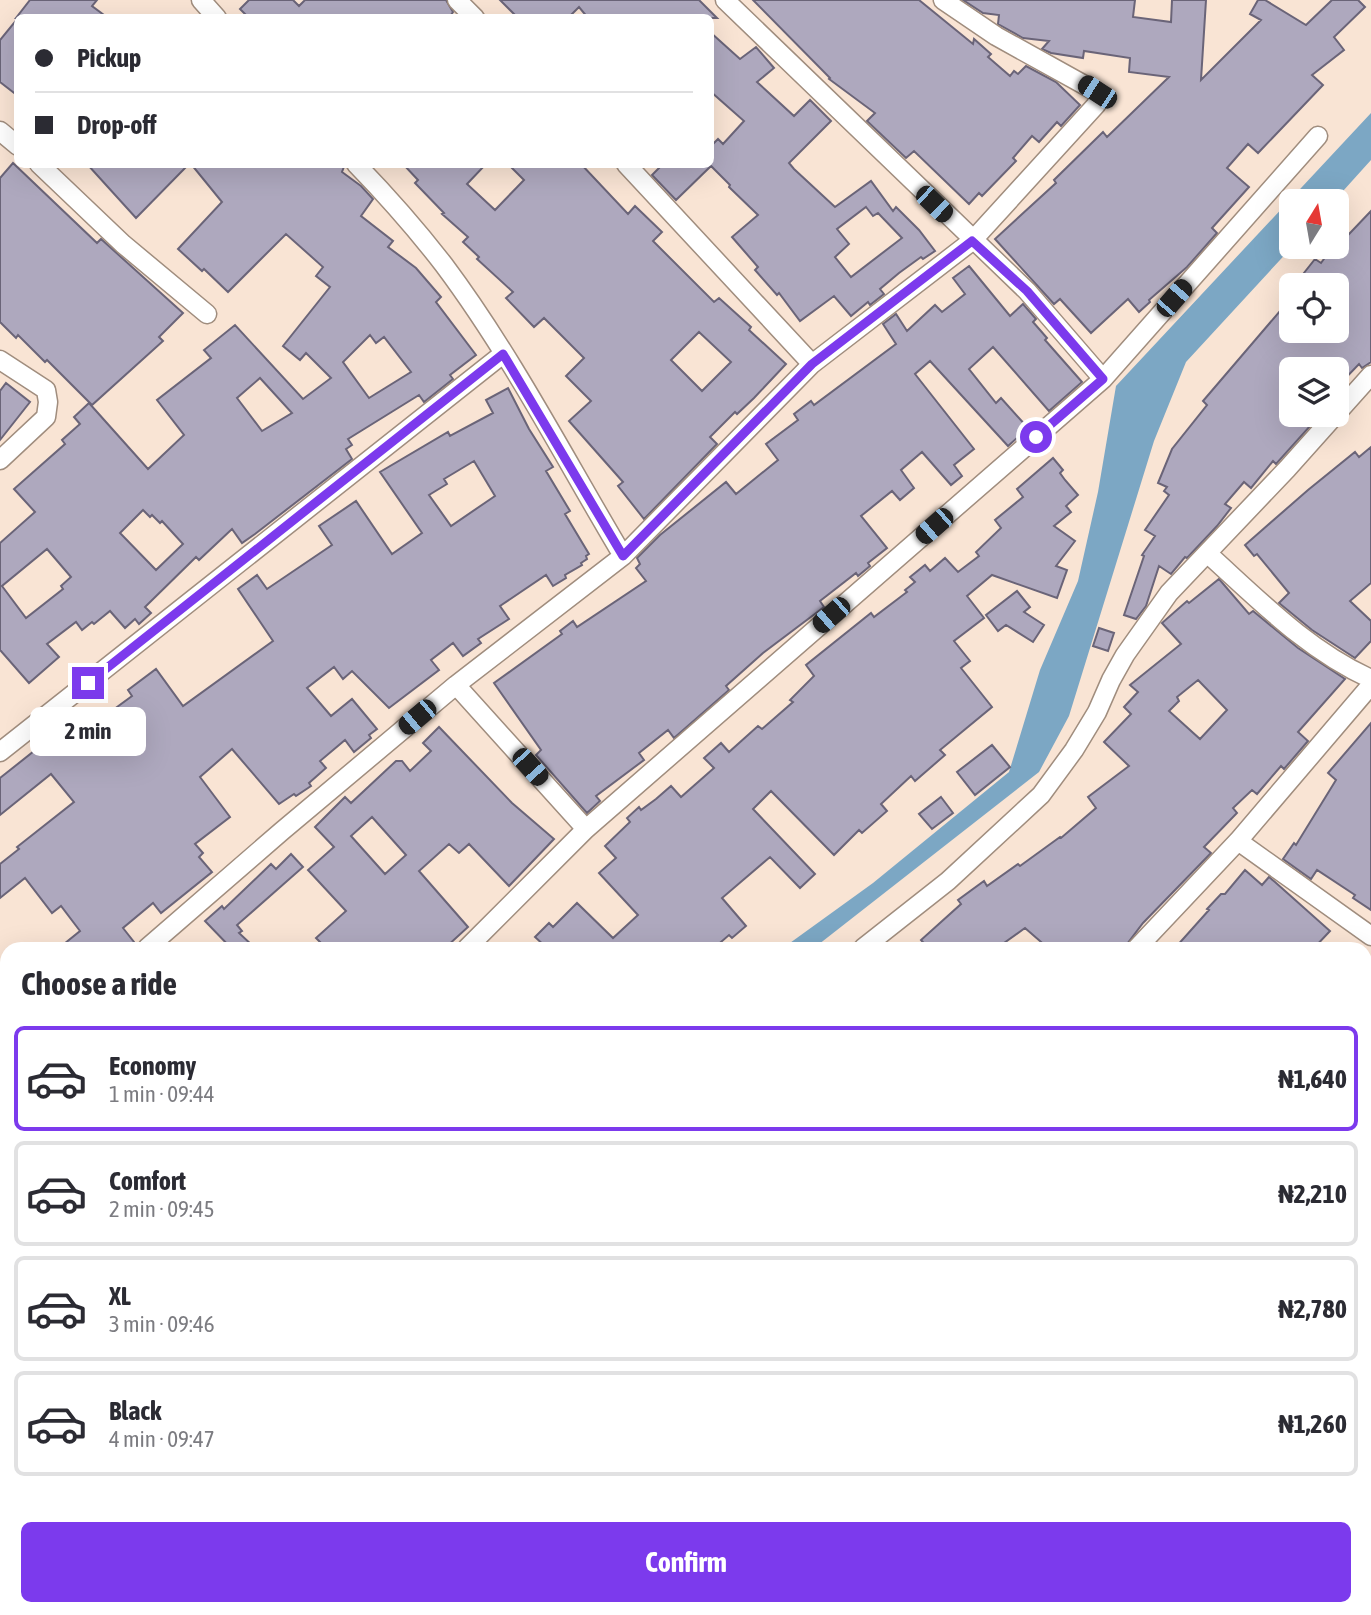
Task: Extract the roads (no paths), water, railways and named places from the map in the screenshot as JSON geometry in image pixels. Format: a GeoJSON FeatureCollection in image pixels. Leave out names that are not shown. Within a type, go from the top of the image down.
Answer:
{"type":"FeatureCollection","features":[{"type":"Feature","properties":{"kind":"street"},"geometry":{"type":"LineString","coordinates":[[201,0],[213,14]]}},
{"type":"Feature","properties":{"kind":"street"},"geometry":{"type":"LineString","coordinates":[[457,0],[471,14]]}},
{"type":"Feature","properties":{"kind":"street"},"geometry":{"type":"LineString","coordinates":[[725,0],[972,241],[1027,291],[1103,379]]}},
{"type":"Feature","properties":{"kind":"street"},"geometry":{"type":"LineString","coordinates":[[154,942],[456,685],[623,556],[812,364],[972,241],[1096,105],[1099,98],[1097,92],[996,36],[943,0]]}},
{"type":"Feature","properties":{"kind":"street"},"geometry":{"type":"LineString","coordinates":[[0,131],[14,143]]}},
{"type":"Feature","properties":{"kind":"street"},"geometry":{"type":"LineString","coordinates":[[473,942],[586,829],[1103,379],[1318,136]]}},
{"type":"Feature","properties":{"kind":"street"},"geometry":{"type":"LineString","coordinates":[[42,168],[123,244],[207,314]]}},
{"type":"Feature","properties":{"kind":"street"},"geometry":{"type":"LineString","coordinates":[[360,168],[444,265],[503,354],[623,556]]}},
{"type":"Feature","properties":{"kind":"street"},"geometry":{"type":"LineString","coordinates":[[630,168],[812,364]]}},
{"type":"Feature","properties":{"kind":"street"},"geometry":{"type":"LineString","coordinates":[[0,752],[503,354]]}},
{"type":"Feature","properties":{"kind":"street"},"geometry":{"type":"LineString","coordinates":[[0,360],[46,390],[48,402],[46,417],[0,460]]}},
{"type":"Feature","properties":{"kind":"street"},"geometry":{"type":"LineString","coordinates":[[871,942],[948,881],[1041,795],[1074,750],[1097,712],[1125,655],[1156,609],[1334,419],[1371,375]]}},
{"type":"Feature","properties":{"kind":"street"},"geometry":{"type":"LineString","coordinates":[[1207,553],[1304,640],[1371,679]]}},
{"type":"Feature","properties":{"kind":"street"},"geometry":{"type":"LineString","coordinates":[[456,685],[586,829]]}},
{"type":"Feature","properties":{"kind":"street"},"geometry":{"type":"LineString","coordinates":[[1143,942],[1238,841],[1371,685]]}},
{"type":"Feature","properties":{"kind":"street"},"geometry":{"type":"LineString","coordinates":[[1238,841],[1371,936]]}},
{"type":"Feature","properties":{"kind":"water"},"geometry":{"type":"Polygon","coordinates":[[[1371,113],[1371,160],[1345,189],[1300,189],[1371,113]]]}},
{"type":"Feature","properties":{"kind":"water"},"geometry":{"type":"Polygon","coordinates":[[[1279,211],[1281,259],[1186,362],[1154,441],[1069,716],[1039,772],[822,942],[791,942],[873,883],[1009,772],[1040,670],[1078,581],[1098,492],[1116,386],[1279,211]]]}}]}
